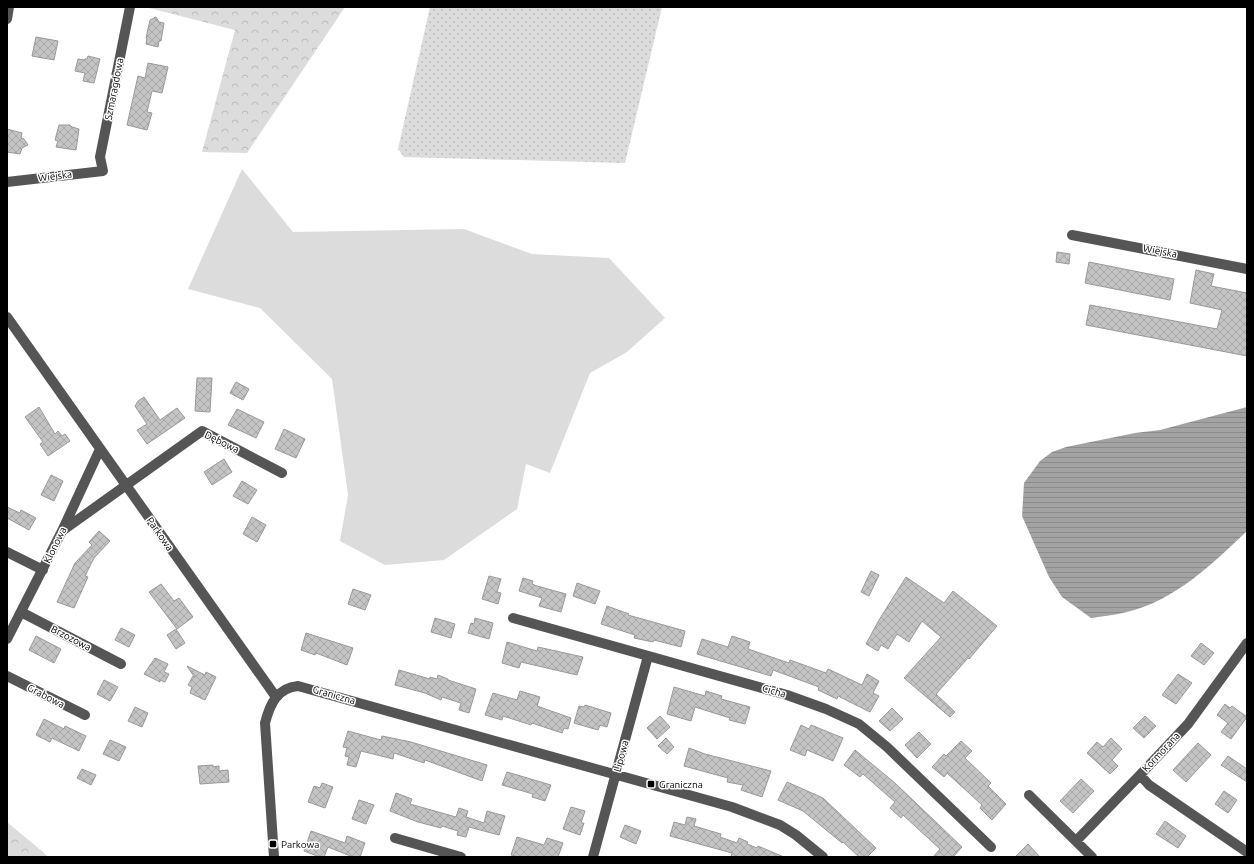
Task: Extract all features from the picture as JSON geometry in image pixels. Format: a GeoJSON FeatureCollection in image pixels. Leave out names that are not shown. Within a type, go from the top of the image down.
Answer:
{"type":"FeatureCollection","features":[{"type":"Feature","properties":{"kind":"street"},"geometry":{"type":"LineString","coordinates":[[7,18],[9,7]]}},
{"type":"Feature","properties":{"kind":"street","name":"Szmaragdowa"},"geometry":{"type":"LineString","coordinates":[[103,171],[100,156],[130,7]]}},
{"type":"Feature","properties":{"kind":"street","name":"Wiejska"},"geometry":{"type":"LineString","coordinates":[[7,182],[103,171]]}},
{"type":"Feature","properties":{"kind":"street","name":"Wiejska"},"geometry":{"type":"LineString","coordinates":[[1072,235],[1247,269]]}},
{"type":"Feature","properties":{"kind":"street","name":"Parkowa"},"geometry":{"type":"LineString","coordinates":[[7,317],[276,697]]}},
{"type":"Feature","properties":{"kind":"street","name":"Dębowa"},"geometry":{"type":"LineString","coordinates":[[126,486],[202,431],[282,473]]}},
{"type":"Feature","properties":{"kind":"street","name":"Klonowa"},"geometry":{"type":"LineString","coordinates":[[7,639],[43,570],[100,449]]}},
{"type":"Feature","properties":{"kind":"street"},"geometry":{"type":"LineString","coordinates":[[62,531],[126,486]]}},
{"type":"Feature","properties":{"kind":"street"},"geometry":{"type":"LineString","coordinates":[[7,552],[43,570]]}},
{"type":"Feature","properties":{"kind":"street","name":"Brzozowa"},"geometry":{"type":"LineString","coordinates":[[21,612],[121,664]]}},
{"type":"Feature","properties":{"kind":"street","name":"Cicha"},"geometry":{"type":"LineString","coordinates":[[513,618],[787,695],[826,708],[859,724],[887,747],[991,847]]}},
{"type":"Feature","properties":{"kind":"street","name":"Kormorana"},"geometry":{"type":"LineString","coordinates":[[1247,643],[1188,724],[1140,775],[1149,785],[1247,852]]}},
{"type":"Feature","properties":{"kind":"street","name":"Lipowa"},"geometry":{"type":"LineString","coordinates":[[593,857],[648,656]]}},
{"type":"Feature","properties":{"kind":"street","name":"Grabowa"},"geometry":{"type":"LineString","coordinates":[[7,676],[85,715]]}},
{"type":"Feature","properties":{"kind":"street","name":"Graniczna"},"geometry":{"type":"LineString","coordinates":[[276,697],[286,688],[305,686],[732,807],[780,825],[796,835],[823,857]]}},
{"type":"Feature","properties":{"kind":"street"},"geometry":{"type":"LineString","coordinates":[[274,857],[265,733],[267,714],[276,697]]}},
{"type":"Feature","properties":{"kind":"street"},"geometry":{"type":"LineString","coordinates":[[1076,841],[1140,775]]}},
{"type":"Feature","properties":{"kind":"street"},"geometry":{"type":"LineString","coordinates":[[1029,795],[1092,857]]}},
{"type":"Feature","properties":{"kind":"street"},"geometry":{"type":"LineString","coordinates":[[395,838],[461,857]]}},
{"type":"Feature","properties":{"kind":"green space"},"geometry":{"type":"Polygon","coordinates":[[[145,7],[345,7],[247,153],[202,152],[235,30],[145,7]]]}},
{"type":"Feature","properties":{"kind":"green space"},"geometry":{"type":"Polygon","coordinates":[[[430,7],[662,7],[625,163],[404,157],[398,149],[430,7]]]}},
{"type":"Feature","properties":{"kind":"green space"},"geometry":{"type":"Polygon","coordinates":[[[242,169],[293,232],[464,229],[532,254],[609,258],[665,318],[627,352],[590,373],[550,473],[526,464],[517,509],[444,560],[385,565],[340,541],[348,495],[332,379],[260,308],[188,289],[242,169]]]}},
{"type":"Feature","properties":{"kind":"green space"},"geometry":{"type":"Polygon","coordinates":[[[7,822],[43,852],[48,857],[7,857],[7,822]]]}},
{"type":"Feature","properties":{"kind":"shaded area"},"geometry":{"type":"Polygon","coordinates":[[[1247,407],[1247,531],[1207,568],[1177,590],[1162,599],[1145,606],[1122,613],[1091,618],[1062,597],[1049,577],[1022,516],[1024,483],[1040,461],[1052,452],[1066,447],[1135,433],[1160,430],[1247,407]]]}},
{"type":"Feature","properties":{"kind":"building"},"geometry":{"type":"Polygon","coordinates":[[[156,17],[159,22],[164,23],[161,41],[159,41],[158,47],[146,44],[150,20],[156,17]]]}},
{"type":"Feature","properties":{"kind":"building"},"geometry":{"type":"Polygon","coordinates":[[[36,37],[58,41],[54,60],[32,56],[36,37]]]}},
{"type":"Feature","properties":{"kind":"building"},"geometry":{"type":"Polygon","coordinates":[[[88,56],[100,59],[94,83],[83,81],[85,73],[75,71],[78,59],[84,60],[87,59],[88,56]]]}},
{"type":"Feature","properties":{"kind":"building"},"geometry":{"type":"Polygon","coordinates":[[[148,63],[168,67],[162,93],[152,91],[147,112],[152,113],[147,130],[127,125],[138,76],[145,78],[148,63]]]}},
{"type":"Feature","properties":{"kind":"building"},"geometry":{"type":"Polygon","coordinates":[[[59,125],[70,125],[79,129],[76,150],[56,147],[58,141],[55,140],[59,125]]]}},
{"type":"Feature","properties":{"kind":"building"},"geometry":{"type":"Polygon","coordinates":[[[7,129],[22,133],[21,138],[24,139],[28,145],[22,148],[20,154],[7,152],[7,129]]]}},
{"type":"Feature","properties":{"kind":"building"},"geometry":{"type":"Polygon","coordinates":[[[1057,252],[1070,254],[1069,264],[1056,262],[1057,252]]]}},
{"type":"Feature","properties":{"kind":"building"},"geometry":{"type":"Polygon","coordinates":[[[1089,262],[1174,279],[1170,300],[1085,283],[1089,262]]]}},
{"type":"Feature","properties":{"kind":"building"},"geometry":{"type":"Polygon","coordinates":[[[1196,270],[1214,274],[1211,286],[1247,293],[1247,356],[1086,325],[1090,305],[1217,329],[1222,310],[1190,303],[1196,270]]]}},
{"type":"Feature","properties":{"kind":"building"},"geometry":{"type":"Polygon","coordinates":[[[197,378],[212,378],[210,412],[195,411],[197,378]]]}},
{"type":"Feature","properties":{"kind":"building"},"geometry":{"type":"Polygon","coordinates":[[[236,382],[249,389],[243,400],[230,393],[236,382]]]}},
{"type":"Feature","properties":{"kind":"building"},"geometry":{"type":"Polygon","coordinates":[[[144,397],[160,420],[177,408],[185,418],[147,444],[137,430],[147,424],[135,406],[138,401],[144,397]]]}},
{"type":"Feature","properties":{"kind":"building"},"geometry":{"type":"Polygon","coordinates":[[[39,407],[55,434],[58,431],[62,436],[65,434],[70,441],[48,456],[40,444],[43,442],[25,417],[39,407]]]}},
{"type":"Feature","properties":{"kind":"building"},"geometry":{"type":"Polygon","coordinates":[[[237,409],[264,422],[256,438],[228,425],[237,409]]]}},
{"type":"Feature","properties":{"kind":"building"},"geometry":{"type":"Polygon","coordinates":[[[284,429],[305,439],[296,458],[275,449],[284,429]]]}},
{"type":"Feature","properties":{"kind":"building"},"geometry":{"type":"Polygon","coordinates":[[[224,459],[232,472],[212,485],[204,472],[224,459]]]}},
{"type":"Feature","properties":{"kind":"building"},"geometry":{"type":"Polygon","coordinates":[[[51,475],[63,481],[54,501],[41,495],[51,475]]]}},
{"type":"Feature","properties":{"kind":"building"},"geometry":{"type":"Polygon","coordinates":[[[242,481],[257,490],[248,504],[233,496],[242,481]]]}},
{"type":"Feature","properties":{"kind":"building"},"geometry":{"type":"Polygon","coordinates":[[[7,507],[20,513],[21,510],[36,518],[29,530],[7,518],[7,507]]]}},
{"type":"Feature","properties":{"kind":"building"},"geometry":{"type":"Polygon","coordinates":[[[252,517],[266,525],[257,542],[243,534],[252,517]]]}},
{"type":"Feature","properties":{"kind":"building"},"geometry":{"type":"Polygon","coordinates":[[[99,531],[110,541],[94,558],[85,576],[88,577],[74,608],[57,602],[75,563],[92,545],[89,542],[99,531]]]}},
{"type":"Feature","properties":{"kind":"building"},"geometry":{"type":"Polygon","coordinates":[[[871,571],[879,575],[869,596],[861,592],[871,571]]]}},
{"type":"Feature","properties":{"kind":"building"},"geometry":{"type":"Polygon","coordinates":[[[489,576],[501,579],[497,592],[501,593],[498,604],[482,599],[489,576]]]}},
{"type":"Feature","properties":{"kind":"building"},"geometry":{"type":"Polygon","coordinates":[[[906,577],[944,603],[953,591],[997,626],[936,694],[955,712],[950,717],[904,678],[941,637],[922,621],[909,642],[897,634],[888,649],[881,645],[878,651],[866,644],[906,577]]]}},
{"type":"Feature","properties":{"kind":"building"},"geometry":{"type":"Polygon","coordinates":[[[523,578],[533,581],[532,584],[537,586],[566,594],[561,612],[539,606],[542,598],[519,591],[523,578]]]}},
{"type":"Feature","properties":{"kind":"building"},"geometry":{"type":"Polygon","coordinates":[[[577,583],[600,591],[595,604],[573,596],[577,583]]]}},
{"type":"Feature","properties":{"kind":"building"},"geometry":{"type":"Polygon","coordinates":[[[161,584],[174,601],[179,598],[193,617],[177,629],[149,592],[161,584]]]}},
{"type":"Feature","properties":{"kind":"building"},"geometry":{"type":"Polygon","coordinates":[[[353,589],[371,595],[365,610],[348,604],[353,589]]]}},
{"type":"Feature","properties":{"kind":"building"},"geometry":{"type":"Polygon","coordinates":[[[607,606],[629,614],[628,615],[685,631],[681,647],[654,640],[653,642],[634,638],[635,635],[601,624],[607,606]]]}},
{"type":"Feature","properties":{"kind":"building"},"geometry":{"type":"Polygon","coordinates":[[[435,618],[455,624],[451,638],[431,632],[435,618]]]}},
{"type":"Feature","properties":{"kind":"building"},"geometry":{"type":"Polygon","coordinates":[[[475,618],[493,623],[489,639],[468,633],[471,623],[474,624],[475,618]]]}},
{"type":"Feature","properties":{"kind":"building"},"geometry":{"type":"Polygon","coordinates":[[[121,628],[135,635],[129,647],[115,640],[121,628]]]}},
{"type":"Feature","properties":{"kind":"building"},"geometry":{"type":"Polygon","coordinates":[[[176,629],[185,643],[176,649],[167,635],[176,629]]]}},
{"type":"Feature","properties":{"kind":"building"},"geometry":{"type":"Polygon","coordinates":[[[306,633],[353,648],[347,665],[316,653],[315,655],[301,650],[306,633]]]}},
{"type":"Feature","properties":{"kind":"building"},"geometry":{"type":"Polygon","coordinates":[[[36,636],[61,649],[54,663],[29,650],[36,636]]]}},
{"type":"Feature","properties":{"kind":"building"},"geometry":{"type":"Polygon","coordinates":[[[732,636],[750,642],[748,649],[789,663],[790,660],[826,673],[828,669],[862,685],[867,674],[879,681],[873,693],[879,696],[870,712],[838,696],[837,699],[818,690],[819,687],[773,670],[771,676],[697,654],[702,639],[728,647],[732,636]]]}},
{"type":"Feature","properties":{"kind":"building"},"geometry":{"type":"Polygon","coordinates":[[[507,642],[537,651],[538,647],[583,657],[577,675],[521,662],[519,668],[502,663],[507,642]]]}},
{"type":"Feature","properties":{"kind":"building"},"geometry":{"type":"Polygon","coordinates":[[[1201,643],[1214,653],[1204,665],[1191,656],[1201,643]]]}},
{"type":"Feature","properties":{"kind":"building"},"geometry":{"type":"Polygon","coordinates":[[[155,658],[168,664],[164,672],[169,674],[165,682],[160,680],[160,682],[144,674],[155,658]]]}},
{"type":"Feature","properties":{"kind":"building"},"geometry":{"type":"Polygon","coordinates":[[[187,666],[205,675],[206,672],[216,677],[205,700],[190,693],[192,687],[188,685],[193,676],[195,678],[187,666]]]}},
{"type":"Feature","properties":{"kind":"building"},"geometry":{"type":"Polygon","coordinates":[[[399,670],[430,679],[430,677],[437,679],[438,675],[448,680],[476,689],[469,713],[459,710],[461,703],[442,697],[441,700],[425,693],[395,685],[399,670]]]}},
{"type":"Feature","properties":{"kind":"building"},"geometry":{"type":"Polygon","coordinates":[[[1178,674],[1192,683],[1176,704],[1162,695],[1178,674]]]}},
{"type":"Feature","properties":{"kind":"building"},"geometry":{"type":"Polygon","coordinates":[[[104,680],[118,687],[110,701],[97,694],[104,680]]]}},
{"type":"Feature","properties":{"kind":"building"},"geometry":{"type":"Polygon","coordinates":[[[674,687],[705,696],[706,691],[722,696],[721,699],[750,707],[745,724],[729,720],[730,718],[695,707],[691,721],[667,714],[674,687]]]}},
{"type":"Feature","properties":{"kind":"building"},"geometry":{"type":"Polygon","coordinates":[[[520,691],[540,697],[537,706],[571,718],[568,729],[564,728],[562,733],[532,723],[531,725],[503,716],[502,720],[485,715],[493,693],[517,700],[520,691]]]}},
{"type":"Feature","properties":{"kind":"building"},"geometry":{"type":"Polygon","coordinates":[[[1225,704],[1230,708],[1232,706],[1247,717],[1231,739],[1221,732],[1228,723],[1217,715],[1225,704]]]}},
{"type":"Feature","properties":{"kind":"building"},"geometry":{"type":"Polygon","coordinates":[[[585,705],[611,713],[607,727],[600,725],[598,730],[574,723],[579,706],[584,707],[585,705]]]}},
{"type":"Feature","properties":{"kind":"building"},"geometry":{"type":"Polygon","coordinates":[[[135,707],[148,713],[142,727],[128,721],[135,707]]]}},
{"type":"Feature","properties":{"kind":"building"},"geometry":{"type":"Polygon","coordinates":[[[892,708],[903,719],[890,731],[879,721],[892,708]]]}},
{"type":"Feature","properties":{"kind":"building"},"geometry":{"type":"Polygon","coordinates":[[[660,716],[670,727],[657,739],[647,728],[660,716]]]}},
{"type":"Feature","properties":{"kind":"building"},"geometry":{"type":"Polygon","coordinates":[[[1145,716],[1156,726],[1144,738],[1133,728],[1145,716]]]}},
{"type":"Feature","properties":{"kind":"building"},"geometry":{"type":"Polygon","coordinates":[[[44,719],[64,729],[65,726],[86,736],[79,751],[52,738],[50,742],[36,735],[44,719]]]}},
{"type":"Feature","properties":{"kind":"building"},"geometry":{"type":"Polygon","coordinates":[[[801,725],[809,729],[811,725],[843,738],[833,761],[807,750],[805,756],[790,750],[801,725]]]}},
{"type":"Feature","properties":{"kind":"building"},"geometry":{"type":"Polygon","coordinates":[[[348,731],[381,740],[382,736],[411,742],[487,765],[482,781],[425,760],[424,763],[394,753],[393,759],[361,751],[356,767],[347,765],[349,757],[345,756],[347,748],[343,747],[348,731]]]}},
{"type":"Feature","properties":{"kind":"building"},"geometry":{"type":"Polygon","coordinates":[[[919,732],[931,744],[917,758],[905,745],[919,732]]]}},
{"type":"Feature","properties":{"kind":"building"},"geometry":{"type":"Polygon","coordinates":[[[666,738],[674,747],[667,754],[658,746],[666,738]]]}},
{"type":"Feature","properties":{"kind":"building"},"geometry":{"type":"Polygon","coordinates":[[[1111,738],[1122,749],[1112,760],[1118,766],[1110,774],[1087,753],[1097,742],[1103,747],[1111,738]]]}},
{"type":"Feature","properties":{"kind":"building"},"geometry":{"type":"Polygon","coordinates":[[[110,740],[126,747],[119,761],[103,754],[110,740]]]}},
{"type":"Feature","properties":{"kind":"building"},"geometry":{"type":"Polygon","coordinates":[[[961,741],[972,751],[965,758],[991,783],[988,786],[1006,804],[992,820],[980,808],[982,805],[947,773],[944,777],[932,767],[944,754],[946,756],[961,741]]]}},
{"type":"Feature","properties":{"kind":"building"},"geometry":{"type":"Polygon","coordinates":[[[1198,743],[1211,755],[1186,782],[1173,770],[1198,743]]]}},
{"type":"Feature","properties":{"kind":"building"},"geometry":{"type":"Polygon","coordinates":[[[689,748],[705,754],[771,771],[762,797],[741,790],[743,785],[727,782],[728,778],[684,766],[689,748]]]}},
{"type":"Feature","properties":{"kind":"building"},"geometry":{"type":"Polygon","coordinates":[[[855,750],[895,783],[962,847],[953,857],[933,857],[940,849],[903,815],[901,818],[890,808],[895,802],[863,774],[860,777],[844,765],[855,750]]]}},
{"type":"Feature","properties":{"kind":"building"},"geometry":{"type":"Polygon","coordinates":[[[1228,756],[1247,769],[1247,782],[1221,765],[1228,756]]]}},
{"type":"Feature","properties":{"kind":"building"},"geometry":{"type":"Polygon","coordinates":[[[213,765],[213,767],[219,766],[219,771],[228,770],[229,782],[200,784],[198,766],[213,765]]]}},
{"type":"Feature","properties":{"kind":"building"},"geometry":{"type":"Polygon","coordinates":[[[82,769],[96,775],[91,785],[77,778],[82,769]]]}},
{"type":"Feature","properties":{"kind":"building"},"geometry":{"type":"Polygon","coordinates":[[[507,772],[551,785],[545,801],[532,797],[533,794],[502,785],[507,772]]]}},
{"type":"Feature","properties":{"kind":"building"},"geometry":{"type":"Polygon","coordinates":[[[1081,779],[1094,791],[1073,813],[1060,801],[1081,779]]]}},
{"type":"Feature","properties":{"kind":"building"},"geometry":{"type":"Polygon","coordinates":[[[787,782],[823,798],[876,848],[867,857],[859,857],[843,842],[842,843],[803,811],[778,800],[787,782]]]}},
{"type":"Feature","properties":{"kind":"building"},"geometry":{"type":"Polygon","coordinates":[[[322,783],[333,787],[325,808],[308,802],[314,786],[320,788],[322,783]]]}},
{"type":"Feature","properties":{"kind":"building"},"geometry":{"type":"Polygon","coordinates":[[[1224,791],[1237,800],[1228,813],[1215,804],[1224,791]]]}},
{"type":"Feature","properties":{"kind":"building"},"geometry":{"type":"Polygon","coordinates":[[[396,793],[412,799],[410,804],[456,817],[459,808],[468,811],[466,817],[484,823],[487,811],[505,816],[499,835],[469,827],[466,837],[457,835],[458,831],[442,826],[441,828],[418,822],[390,811],[396,793]]]}},
{"type":"Feature","properties":{"kind":"building"},"geometry":{"type":"Polygon","coordinates":[[[359,800],[374,805],[366,824],[352,819],[359,800]]]}},
{"type":"Feature","properties":{"kind":"building"},"geometry":{"type":"Polygon","coordinates":[[[571,807],[585,811],[581,823],[584,823],[580,835],[563,829],[571,807]]]}},
{"type":"Feature","properties":{"kind":"building"},"geometry":{"type":"Polygon","coordinates":[[[687,817],[696,819],[694,826],[721,834],[720,837],[737,843],[739,838],[748,842],[747,844],[757,848],[758,846],[784,857],[731,857],[732,853],[670,836],[674,822],[685,825],[687,817]]]}},
{"type":"Feature","properties":{"kind":"building"},"geometry":{"type":"Polygon","coordinates":[[[1165,821],[1186,836],[1178,848],[1156,834],[1165,821]]]}},
{"type":"Feature","properties":{"kind":"building"},"geometry":{"type":"Polygon","coordinates":[[[625,825],[641,831],[636,844],[620,837],[625,825]]]}},
{"type":"Feature","properties":{"kind":"building"},"geometry":{"type":"Polygon","coordinates":[[[311,831],[345,843],[347,836],[365,843],[360,857],[353,857],[328,847],[324,857],[304,851],[311,831]]]}},
{"type":"Feature","properties":{"kind":"building"},"geometry":{"type":"Polygon","coordinates":[[[517,837],[544,845],[547,838],[563,843],[558,857],[519,857],[511,855],[517,837]]]}},
{"type":"Feature","properties":{"kind":"building"},"geometry":{"type":"Polygon","coordinates":[[[1028,844],[1040,857],[1015,857],[1028,844]]]}},
{"type":"Feature","properties":{"kind":"place","name":"Graniczna"},"geometry":{"type":"Point","coordinates":[651,784]}},
{"type":"Feature","properties":{"kind":"place","name":"Parkowa"},"geometry":{"type":"Point","coordinates":[273,844]}}]}
